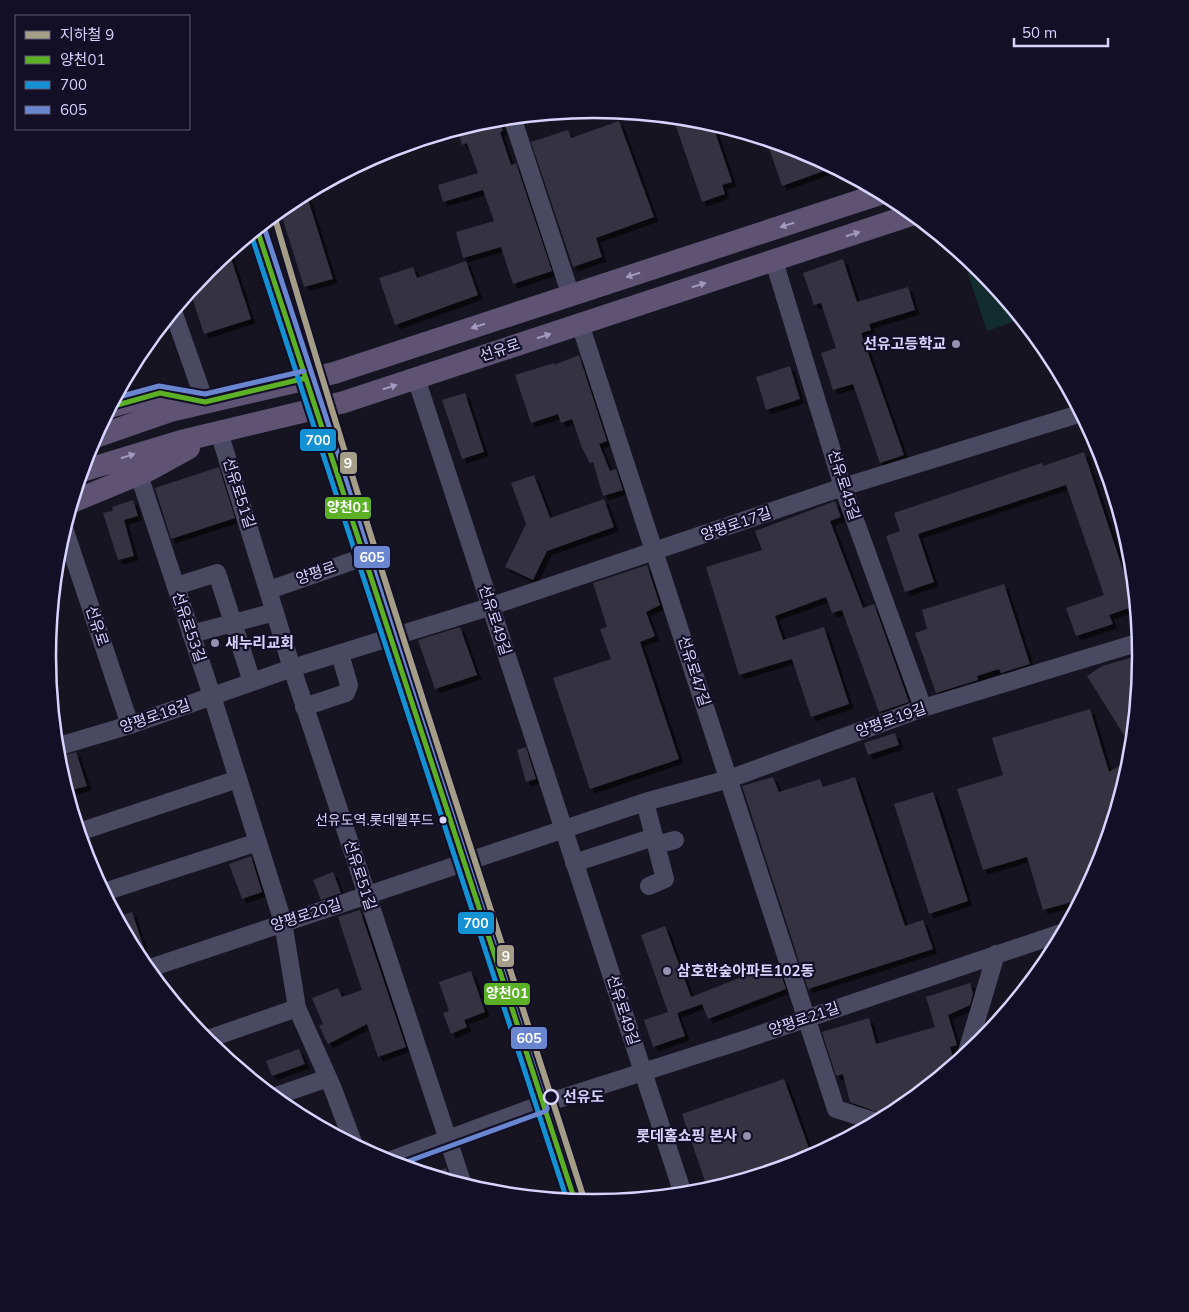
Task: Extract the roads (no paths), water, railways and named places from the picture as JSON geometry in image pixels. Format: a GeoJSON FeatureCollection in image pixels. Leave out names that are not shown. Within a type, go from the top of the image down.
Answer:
{"type":"FeatureCollection","features":[{"type":"Feature","properties":{"kind":"main road","name":"선유로"},"geometry":{"type":"LineString","coordinates":[[105,433],[170,410],[334,373],[874,196]]}},
{"type":"Feature","properties":{"kind":"main road","name":"선유로"},"geometry":{"type":"LineString","coordinates":[[90,468],[181,441],[316,408],[416,378],[906,217]]}},
{"type":"Feature","properties":{"kind":"main road"},"geometry":{"type":"LineString","coordinates":[[259,235],[572,1193]]}},
{"type":"Feature","properties":{"kind":"main road"},"geometry":{"type":"LineString","coordinates":[[120,402],[160,393],[205,402]]}},
{"type":"Feature","properties":{"kind":"main road"},"geometry":{"type":"LineString","coordinates":[[80,499],[139,475],[219,432]]}},
{"type":"Feature","properties":{"kind":"street"},"geometry":{"type":"LineString","coordinates":[[514,124],[570,296]]}},
{"type":"Feature","properties":{"kind":"street","name":"선유로45길"},"geometry":{"type":"LineString","coordinates":[[774,260],[843,488],[923,708]]}},
{"type":"Feature","properties":{"kind":"street"},"geometry":{"type":"LineString","coordinates":[[175,318],[205,402]]}},
{"type":"Feature","properties":{"kind":"street","name":"선유로47길"},"geometry":{"type":"LineString","coordinates":[[580,324],[836,1109],[868,1119]]}},
{"type":"Feature","properties":{"kind":"street","name":"선유로49길"},"geometry":{"type":"LineString","coordinates":[[416,378],[681,1187]]}},
{"type":"Feature","properties":{"kind":"street","name":"양평로17길"},"geometry":{"type":"LineString","coordinates":[[391,638],[843,488],[1075,415]]}},
{"type":"Feature","properties":{"kind":"street","name":"선유로51길"},"geometry":{"type":"LineString","coordinates":[[219,432],[304,707],[461,1177]]}},
{"type":"Feature","properties":{"kind":"street","name":"선유로53길"},"geometry":{"type":"LineString","coordinates":[[139,475],[212,696],[283,922],[297,1008],[328,1078],[351,1136]]}},
{"type":"Feature","properties":{"kind":"street","name":"선유로"},"geometry":{"type":"LineString","coordinates":[[69,543],[130,725]]}},
{"type":"Feature","properties":{"kind":"street","name":"양평로"},"geometry":{"type":"LineString","coordinates":[[268,590],[364,557]]}},
{"type":"Feature","properties":{"kind":"street"},"geometry":{"type":"LineString","coordinates":[[176,586],[217,573],[252,682]]}},
{"type":"Feature","properties":{"kind":"street"},"geometry":{"type":"LineString","coordinates":[[192,634],[275,612]]}},
{"type":"Feature","properties":{"kind":"street","name":"양평로18길"},"geometry":{"type":"LineString","coordinates":[[64,744],[130,725],[292,668],[391,638]]}},
{"type":"Feature","properties":{"kind":"street","name":"양평로19길"},"geometry":{"type":"LineString","coordinates":[[465,864],[645,802],[729,779],[923,708],[1133,644]]}},
{"type":"Feature","properties":{"kind":"street"},"geometry":{"type":"LineString","coordinates":[[304,707],[346,694],[349,685],[340,654]]}},
{"type":"Feature","properties":{"kind":"street"},"geometry":{"type":"LineString","coordinates":[[85,830],[238,779]]}},
{"type":"Feature","properties":{"kind":"street"},"geometry":{"type":"LineString","coordinates":[[645,802],[666,879],[649,886]]}},
{"type":"Feature","properties":{"kind":"street"},"geometry":{"type":"LineString","coordinates":[[574,863],[655,841],[675,840]]}},
{"type":"Feature","properties":{"kind":"street"},"geometry":{"type":"LineString","coordinates":[[110,890],[258,842]]}},
{"type":"Feature","properties":{"kind":"street","name":"양평로20길"},"geometry":{"type":"LineString","coordinates":[[155,966],[283,922],[465,864]]}},
{"type":"Feature","properties":{"kind":"street","name":"양평로21길"},"geometry":{"type":"LineString","coordinates":[[399,1157],[543,1104],[806,1019],[1055,935]]}},
{"type":"Feature","properties":{"kind":"street"},"geometry":{"type":"LineString","coordinates":[[970,1042],[996,954]]}},
{"type":"Feature","properties":{"kind":"street"},"geometry":{"type":"LineString","coordinates":[[214,1037],[297,1008]]}},
{"type":"Feature","properties":{"kind":"street"},"geometry":{"type":"LineString","coordinates":[[282,1094],[328,1078]]}},
{"type":"Feature","properties":{"kind":"metro line","name":"9"},"geometry":{"type":"LineString","coordinates":[[276,222],[348,463],[582,1194]]}},
{"type":"Feature","properties":{"kind":"place","name":"선유고등학교"},"geometry":{"type":"Point","coordinates":[956,344]}},
{"type":"Feature","properties":{"kind":"place","name":"새누리교회"},"geometry":{"type":"Point","coordinates":[215,643]}},
{"type":"Feature","properties":{"kind":"place","name":"선유도역.롯데웰푸드"},"geometry":{"type":"Point","coordinates":[443,820]}},
{"type":"Feature","properties":{"kind":"place","name":"삼호한숲아파트102동"},"geometry":{"type":"Point","coordinates":[667,971]}},
{"type":"Feature","properties":{"kind":"place","name":"선유도"},"geometry":{"type":"Point","coordinates":[551,1097]}},
{"type":"Feature","properties":{"kind":"place","name":"롯데홈쇼핑 본사"},"geometry":{"type":"Point","coordinates":[747,1136]}}]}
